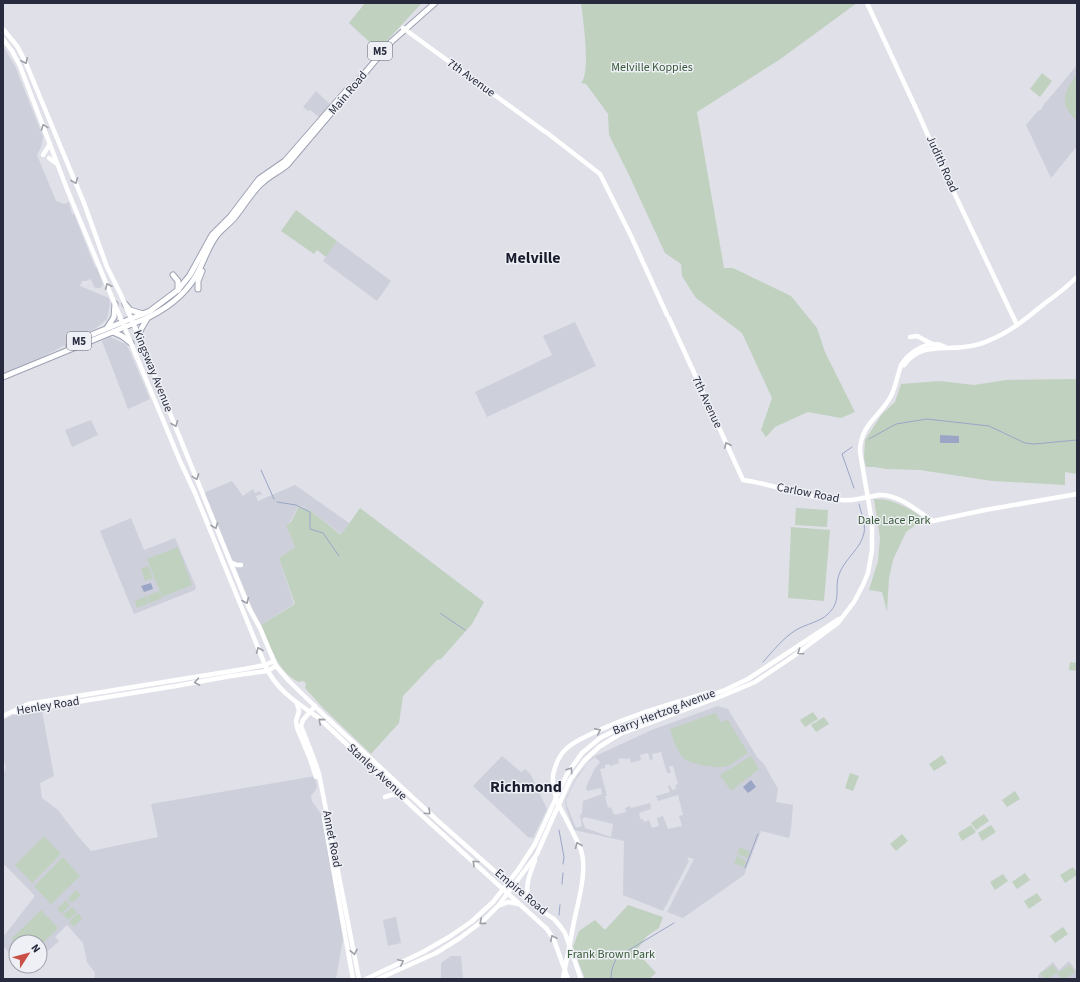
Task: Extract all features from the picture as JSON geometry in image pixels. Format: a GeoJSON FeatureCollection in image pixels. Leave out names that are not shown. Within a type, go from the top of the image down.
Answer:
{"type":"FeatureCollection","features":[{"type":"Feature","properties":{"kind":"main road","name":"Main Road"},"geometry":{"type":"LineString","coordinates":[[403,29],[431,3]]}},
{"type":"Feature","properties":{"kind":"main road","name":"Main Road"},"geometry":{"type":"LineString","coordinates":[[261,181],[285,162],[392,37],[434,3]]}},
{"type":"Feature","properties":{"kind":"main road","name":"Judith Road"},"geometry":{"type":"LineString","coordinates":[[867,3],[1017,325]]}},
{"type":"Feature","properties":{"kind":"main road","name":"Kingsway Avenue"},"geometry":{"type":"LineString","coordinates":[[3,29],[17,46],[25,61],[84,203],[107,267],[139,337],[248,608],[260,628],[276,666],[315,706]]}},
{"type":"Feature","properties":{"kind":"main road","name":"7th Avenue"},"geometry":{"type":"LineString","coordinates":[[403,29],[600,174],[745,481]]}},
{"type":"Feature","properties":{"kind":"main road","name":"Kingsway Avenue"},"geometry":{"type":"LineString","coordinates":[[3,39],[20,66],[58,165],[180,461],[195,493],[267,671],[278,687],[309,713]]}},
{"type":"Feature","properties":{"kind":"main road"},"geometry":{"type":"LineString","coordinates":[[43,155],[50,144]]}},
{"type":"Feature","properties":{"kind":"main road"},"geometry":{"type":"LineString","coordinates":[[48,158],[58,165]]}},
{"type":"Feature","properties":{"kind":"main road","name":"M5"},"geometry":{"type":"LineString","coordinates":[[52,356],[78,341],[163,309],[185,290],[196,276],[217,235],[231,222],[261,181]]}},
{"type":"Feature","properties":{"kind":"main road","name":"M5"},"geometry":{"type":"LineString","coordinates":[[146,315],[178,290],[190,275],[210,239],[261,181]]}},
{"type":"Feature","properties":{"kind":"main road"},"geometry":{"type":"LineString","coordinates":[[185,290],[197,289],[199,278],[204,266],[204,261]]}},
{"type":"Feature","properties":{"kind":"main road"},"geometry":{"type":"LineString","coordinates":[[173,275],[178,281],[178,290]]}},
{"type":"Feature","properties":{"kind":"main road","name":"Barry Hertzog Avenue"},"geometry":{"type":"LineString","coordinates":[[378,979],[436,953],[460,938],[484,920],[498,906],[509,894],[538,854],[570,780],[584,761],[599,747],[620,734],[722,696],[754,682],[786,662],[836,625],[854,602],[863,585],[868,573],[872,550],[872,522],[861,462],[861,441],[869,423],[891,396],[903,362],[912,352],[925,346],[934,345],[963,348],[993,339],[1017,325],[1077,277]]}},
{"type":"Feature","properties":{"kind":"main road"},"geometry":{"type":"LineString","coordinates":[[107,329],[114,317],[115,304]]}},
{"type":"Feature","properties":{"kind":"main road"},"geometry":{"type":"LineString","coordinates":[[125,304],[132,311],[146,315],[139,337]]}},
{"type":"Feature","properties":{"kind":"main road","name":"M5"},"geometry":{"type":"LineString","coordinates":[[3,377],[113,332],[124,324]]}},
{"type":"Feature","properties":{"kind":"main road"},"geometry":{"type":"LineString","coordinates":[[113,332],[122,336],[131,343]]}},
{"type":"Feature","properties":{"kind":"main road"},"geometry":{"type":"LineString","coordinates":[[910,337],[917,336],[934,345]]}},
{"type":"Feature","properties":{"kind":"main road","name":"Barry Hertzog Avenue"},"geometry":{"type":"LineString","coordinates":[[902,366],[922,351],[945,347]]}},
{"type":"Feature","properties":{"kind":"main road","name":"Carlow Road"},"geometry":{"type":"LineString","coordinates":[[745,481],[822,499],[852,500],[878,495],[888,496],[898,499],[933,521],[985,510],[1077,494]]}},
{"type":"Feature","properties":{"kind":"main road"},"geometry":{"type":"LineString","coordinates":[[230,562],[241,565]]}},
{"type":"Feature","properties":{"kind":"main road","name":"Barry Hertzog Avenue"},"geometry":{"type":"LineString","coordinates":[[366,979],[423,952],[449,937],[479,915],[493,902],[524,862],[535,844],[567,774],[577,759],[606,734],[732,687],[762,670],[834,622],[841,619]]}},
{"type":"Feature","properties":{"kind":"main road","name":"Henley Road"},"geometry":{"type":"LineString","coordinates":[[11,712],[28,704],[265,665],[274,661]]}},
{"type":"Feature","properties":{"kind":"main road","name":"Henley Road"},"geometry":{"type":"LineString","coordinates":[[11,712],[267,671],[276,666]]}},
{"type":"Feature","properties":{"kind":"main road"},"geometry":{"type":"LineString","coordinates":[[563,979],[583,873],[583,861],[581,850],[555,798],[553,775],[558,761],[564,751],[572,744],[586,736],[627,718],[716,690],[732,687]]}},
{"type":"Feature","properties":{"kind":"main road","name":"Annet Road"},"geometry":{"type":"LineString","coordinates":[[297,704],[299,711],[296,726],[315,774],[353,979]]}},
{"type":"Feature","properties":{"kind":"main road","name":"Annet Road"},"geometry":{"type":"LineString","coordinates":[[315,706],[303,720],[301,728],[319,774],[359,979]]}},
{"type":"Feature","properties":{"kind":"main road","name":"Stanley Avenue"},"geometry":{"type":"LineString","coordinates":[[315,706],[438,821]]}},
{"type":"Feature","properties":{"kind":"main road"},"geometry":{"type":"LineString","coordinates":[[3,716],[11,712]]}},
{"type":"Feature","properties":{"kind":"main road","name":"Stanley Avenue"},"geometry":{"type":"LineString","coordinates":[[309,713],[317,717],[332,730],[442,833]]}},
{"type":"Feature","properties":{"kind":"main road"},"geometry":{"type":"LineString","coordinates":[[385,797],[391,795],[401,795]]}},
{"type":"Feature","properties":{"kind":"main road","name":"Empire Road"},"geometry":{"type":"LineString","coordinates":[[438,821],[533,905],[554,919],[562,928],[581,979]]}},
{"type":"Feature","properties":{"kind":"main road","name":"Empire Road"},"geometry":{"type":"LineString","coordinates":[[442,833],[552,935],[568,979]]}},
{"type":"Feature","properties":{"kind":"main road"},"geometry":{"type":"LineString","coordinates":[[533,905],[528,896],[527,886],[538,854]]}},
{"type":"Feature","properties":{"kind":"main road"},"geometry":{"type":"LineString","coordinates":[[498,906],[511,902],[522,906]]}},
{"type":"Feature","properties":{"kind":"main road"},"geometry":{"type":"LineString","coordinates":[[349,979],[350,964]]}},
{"type":"Feature","properties":{"kind":"shaded area"},"geometry":{"type":"Polygon","coordinates":[[[3,46],[15,66],[43,137],[41,147],[37,155],[56,201],[64,204],[69,202],[72,214],[74,214],[103,284],[101,288],[96,288],[94,287],[91,279],[82,281],[80,286],[109,298],[110,304],[107,319],[96,328],[37,360],[3,374],[3,46]]]}},
{"type":"Feature","properties":{"kind":"shaded area"},"geometry":{"type":"Polygon","coordinates":[[[1077,65],[1077,146],[1051,178],[1026,125],[1038,111],[1042,109],[1042,107],[1077,65]]]}},
{"type":"Feature","properties":{"kind":"shaded area"},"geometry":{"type":"Polygon","coordinates":[[[316,91],[330,104],[319,117],[303,107],[316,91]]]}},
{"type":"Feature","properties":{"kind":"shaded area"},"geometry":{"type":"Polygon","coordinates":[[[337,241],[391,281],[377,301],[323,261],[337,241]]]}},
{"type":"Feature","properties":{"kind":"shaded area"},"geometry":{"type":"Polygon","coordinates":[[[575,322],[596,366],[487,417],[475,392],[552,355],[543,336],[575,322]]]}},
{"type":"Feature","properties":{"kind":"shaded area"},"geometry":{"type":"Polygon","coordinates":[[[110,337],[127,345],[150,399],[128,409],[102,341],[110,337]]]}},
{"type":"Feature","properties":{"kind":"shaded area"},"geometry":{"type":"Polygon","coordinates":[[[91,420],[98,435],[72,447],[65,430],[91,420]]]}},
{"type":"Feature","properties":{"kind":"shaded area"},"geometry":{"type":"Polygon","coordinates":[[[232,481],[243,496],[253,489],[255,493],[260,491],[262,494],[256,496],[258,501],[295,485],[349,523],[342,535],[311,511],[299,505],[290,522],[286,525],[295,547],[279,558],[294,604],[261,625],[254,612],[205,495],[206,492],[232,481]]]}},
{"type":"Feature","properties":{"kind":"shaded area"},"geometry":{"type":"Polygon","coordinates":[[[131,518],[144,550],[175,538],[196,587],[195,590],[134,614],[100,531],[131,518]]]}},
{"type":"Feature","properties":{"kind":"shaded area"},"geometry":{"type":"Polygon","coordinates":[[[718,706],[728,709],[757,757],[764,764],[778,789],[776,802],[793,805],[789,838],[761,831],[744,875],[683,918],[667,912],[694,859],[687,857],[689,861],[663,911],[623,895],[624,841],[574,830],[566,808],[565,800],[577,776],[593,757],[654,729],[718,706]],[[661,752],[652,754],[653,759],[650,760],[648,753],[640,755],[641,760],[631,763],[630,758],[618,759],[619,763],[610,766],[609,764],[605,765],[605,768],[600,769],[607,796],[605,796],[608,808],[611,807],[614,815],[626,812],[625,808],[630,806],[631,808],[650,803],[651,809],[639,813],[640,819],[643,819],[644,822],[649,820],[652,828],[659,826],[657,818],[663,816],[668,829],[682,826],[679,816],[683,815],[678,795],[658,801],[656,796],[670,792],[668,786],[670,785],[672,790],[676,789],[675,785],[678,784],[673,766],[669,766],[671,773],[667,773],[661,752]],[[595,757],[588,763],[577,778],[566,800],[576,828],[582,826],[580,816],[582,813],[583,801],[602,794],[601,788],[587,791],[586,787],[595,768],[600,762],[595,757]],[[585,817],[582,819],[585,828],[611,837],[613,824],[585,817]]]}},
{"type":"Feature","properties":{"kind":"shaded area"},"geometry":{"type":"Polygon","coordinates":[[[42,711],[54,776],[40,783],[42,798],[58,810],[91,851],[158,837],[151,804],[315,776],[317,788],[311,796],[312,801],[321,814],[343,939],[336,979],[94,979],[95,973],[87,962],[83,943],[67,925],[55,937],[59,941],[48,951],[48,934],[8,934],[8,952],[3,946],[3,937],[35,896],[5,865],[3,866],[3,777],[6,767],[3,757],[3,720],[13,715],[42,711]]]}},
{"type":"Feature","properties":{"kind":"shaded area"},"geometry":{"type":"Polygon","coordinates":[[[502,756],[521,772],[525,769],[531,775],[547,809],[533,838],[528,837],[473,786],[502,756]]]}},
{"type":"Feature","properties":{"kind":"shaded area"},"geometry":{"type":"Polygon","coordinates":[[[396,917],[401,943],[388,946],[383,920],[396,917]]]}},
{"type":"Feature","properties":{"kind":"shaded area"},"geometry":{"type":"Polygon","coordinates":[[[451,956],[461,956],[463,979],[441,979],[441,963],[451,956]]]}},
{"type":"Feature","properties":{"kind":"shaded area"},"geometry":{"type":"Polygon","coordinates":[[[1069,961],[1077,972],[1077,979],[1038,979],[1038,975],[1053,962],[1059,970],[1069,961]]]}},
{"type":"Feature","properties":{"kind":"green space"},"geometry":{"type":"Polygon","coordinates":[[[365,3],[422,3],[378,50],[349,23],[365,3]]]}},
{"type":"Feature","properties":{"kind":"green space","name":"Melville Koppies"},"geometry":{"type":"Polygon","coordinates":[[[581,3],[857,3],[779,60],[697,112],[724,268],[733,268],[791,296],[817,328],[825,352],[855,412],[841,418],[808,412],[775,427],[766,437],[761,430],[772,398],[742,333],[696,298],[682,276],[681,264],[665,253],[609,135],[608,114],[586,84],[581,83],[586,68],[586,57],[585,32],[581,3]]]}},
{"type":"Feature","properties":{"kind":"green space"},"geometry":{"type":"Polygon","coordinates":[[[1042,73],[1052,81],[1040,97],[1030,89],[1042,73]]]}},
{"type":"Feature","properties":{"kind":"green space"},"geometry":{"type":"Polygon","coordinates":[[[1077,74],[1077,121],[1067,109],[1065,98],[1066,92],[1077,74]]]}},
{"type":"Feature","properties":{"kind":"green space"},"geometry":{"type":"Polygon","coordinates":[[[296,210],[337,241],[326,257],[317,250],[314,254],[281,231],[296,210]]]}},
{"type":"Feature","properties":{"kind":"green space"},"geometry":{"type":"Polygon","coordinates":[[[1077,379],[1077,474],[1065,472],[1065,485],[992,481],[920,470],[866,467],[864,458],[865,440],[882,414],[895,402],[901,384],[940,381],[974,385],[1006,380],[1077,379]]]}},
{"type":"Feature","properties":{"kind":"green space","name":"Dale Lace Park"},"geometry":{"type":"Polygon","coordinates":[[[874,499],[887,500],[900,504],[924,519],[906,532],[893,560],[889,578],[887,612],[882,592],[869,590],[878,561],[880,538],[874,499]]]}},
{"type":"Feature","properties":{"kind":"green space"},"geometry":{"type":"Polygon","coordinates":[[[299,506],[311,511],[341,535],[360,508],[484,602],[472,624],[441,659],[437,660],[403,696],[399,723],[371,754],[324,709],[305,688],[306,683],[303,681],[299,682],[285,672],[271,649],[261,625],[295,604],[279,558],[295,547],[286,525],[291,522],[299,506]]]}},
{"type":"Feature","properties":{"kind":"green space"},"geometry":{"type":"Polygon","coordinates":[[[796,508],[828,510],[827,527],[795,525],[796,508]]]}},
{"type":"Feature","properties":{"kind":"green space"},"geometry":{"type":"Polygon","coordinates":[[[791,527],[830,530],[824,601],[788,598],[791,527]]]}},
{"type":"Feature","properties":{"kind":"green space"},"geometry":{"type":"Polygon","coordinates":[[[178,547],[192,585],[162,597],[147,559],[178,547]]]}},
{"type":"Feature","properties":{"kind":"green space"},"geometry":{"type":"Polygon","coordinates":[[[148,566],[153,578],[145,581],[141,569],[148,566]]]}},
{"type":"Feature","properties":{"kind":"green space"},"geometry":{"type":"Polygon","coordinates":[[[159,591],[162,598],[150,603],[147,596],[159,591]]]}},
{"type":"Feature","properties":{"kind":"green space"},"geometry":{"type":"Polygon","coordinates":[[[146,596],[149,603],[137,608],[135,601],[146,596]]]}},
{"type":"Feature","properties":{"kind":"green space"},"geometry":{"type":"Polygon","coordinates":[[[1070,662],[1077,663],[1077,671],[1069,670],[1070,662]]]}},
{"type":"Feature","properties":{"kind":"green space"},"geometry":{"type":"Polygon","coordinates":[[[813,712],[818,719],[805,727],[800,720],[813,712]]]}},
{"type":"Feature","properties":{"kind":"green space"},"geometry":{"type":"Polygon","coordinates":[[[715,713],[721,722],[728,720],[748,753],[733,763],[723,767],[693,763],[686,760],[678,750],[670,729],[715,713]]]}},
{"type":"Feature","properties":{"kind":"green space"},"geometry":{"type":"Polygon","coordinates":[[[824,717],[829,724],[816,732],[811,725],[824,717]]]}},
{"type":"Feature","properties":{"kind":"green space"},"geometry":{"type":"Polygon","coordinates":[[[942,755],[947,763],[934,771],[929,764],[942,755]]]}},
{"type":"Feature","properties":{"kind":"green space"},"geometry":{"type":"Polygon","coordinates":[[[751,756],[759,769],[731,791],[720,775],[751,756]]]}},
{"type":"Feature","properties":{"kind":"green space"},"geometry":{"type":"Polygon","coordinates":[[[850,773],[859,776],[853,791],[845,788],[850,773]]]}},
{"type":"Feature","properties":{"kind":"green space"},"geometry":{"type":"Polygon","coordinates":[[[1015,791],[1020,799],[1007,807],[1002,800],[1015,791]]]}},
{"type":"Feature","properties":{"kind":"green space"},"geometry":{"type":"Polygon","coordinates":[[[984,814],[989,821],[976,830],[971,823],[984,814]]]}},
{"type":"Feature","properties":{"kind":"green space"},"geometry":{"type":"Polygon","coordinates":[[[971,825],[976,832],[962,841],[958,833],[971,825]]]}},
{"type":"Feature","properties":{"kind":"green space"},"geometry":{"type":"Polygon","coordinates":[[[991,825],[996,832],[982,841],[978,833],[991,825]]]}},
{"type":"Feature","properties":{"kind":"green space"},"geometry":{"type":"Polygon","coordinates":[[[902,834],[908,841],[896,851],[890,844],[902,834]]]}},
{"type":"Feature","properties":{"kind":"green space"},"geometry":{"type":"Polygon","coordinates":[[[44,836],[61,854],[32,883],[15,865],[44,836]]]}},
{"type":"Feature","properties":{"kind":"green space"},"geometry":{"type":"Polygon","coordinates":[[[740,847],[750,852],[748,858],[737,854],[740,847]]]}},
{"type":"Feature","properties":{"kind":"green space"},"geometry":{"type":"Polygon","coordinates":[[[737,856],[746,861],[744,867],[734,863],[737,856]]]}},
{"type":"Feature","properties":{"kind":"green space"},"geometry":{"type":"Polygon","coordinates":[[[63,857],[80,876],[51,904],[34,886],[63,857]]]}},
{"type":"Feature","properties":{"kind":"green space"},"geometry":{"type":"Polygon","coordinates":[[[1073,867],[1077,872],[1077,875],[1065,883],[1060,875],[1073,867]]]}},
{"type":"Feature","properties":{"kind":"green space"},"geometry":{"type":"Polygon","coordinates":[[[1025,873],[1030,880],[1017,889],[1012,882],[1025,873]]]}},
{"type":"Feature","properties":{"kind":"green space"},"geometry":{"type":"Polygon","coordinates":[[[1003,874],[1008,881],[995,890],[990,882],[1003,874]]]}},
{"type":"Feature","properties":{"kind":"green space"},"geometry":{"type":"Polygon","coordinates":[[[76,890],[81,895],[72,903],[68,899],[76,890]]]}},
{"type":"Feature","properties":{"kind":"green space"},"geometry":{"type":"Polygon","coordinates":[[[1037,893],[1042,900],[1029,909],[1024,901],[1037,893]]]}},
{"type":"Feature","properties":{"kind":"green space"},"geometry":{"type":"Polygon","coordinates":[[[66,900],[70,905],[62,914],[57,909],[66,900]]]}},
{"type":"Feature","properties":{"kind":"green space","name":"Frank Brown Park"},"geometry":{"type":"Polygon","coordinates":[[[628,905],[663,917],[659,928],[647,936],[636,951],[656,973],[649,979],[585,979],[573,947],[579,931],[595,920],[605,930],[628,905]]]}},
{"type":"Feature","properties":{"kind":"green space"},"geometry":{"type":"Polygon","coordinates":[[[72,907],[77,912],[68,920],[63,915],[72,907]]]}},
{"type":"Feature","properties":{"kind":"green space"},"geometry":{"type":"Polygon","coordinates":[[[41,910],[58,928],[48,938],[48,934],[16,934],[41,910]]]}},
{"type":"Feature","properties":{"kind":"green space"},"geometry":{"type":"Polygon","coordinates":[[[78,913],[82,918],[74,927],[69,922],[78,913]]]}},
{"type":"Feature","properties":{"kind":"green space"},"geometry":{"type":"Polygon","coordinates":[[[1063,927],[1068,934],[1055,943],[1050,936],[1063,927]]]}},
{"type":"Feature","properties":{"kind":"green space"},"geometry":{"type":"Polygon","coordinates":[[[1053,965],[1058,972],[1048,979],[1044,979],[1040,973],[1053,965]]]}},
{"type":"Feature","properties":{"kind":"green space"},"geometry":{"type":"Polygon","coordinates":[[[1070,965],[1075,972],[1065,979],[1061,979],[1057,973],[1070,965]]]}},
{"type":"Feature","properties":{"kind":"water"},"geometry":{"type":"Polygon","coordinates":[[[940,435],[959,436],[959,443],[940,443],[940,435]]]}},
{"type":"Feature","properties":{"kind":"water"},"geometry":{"type":"Polygon","coordinates":[[[151,583],[153,589],[144,592],[141,586],[151,583]]]}},
{"type":"Feature","properties":{"kind":"water"},"geometry":{"type":"Polygon","coordinates":[[[751,780],[756,787],[748,793],[743,787],[751,780]]]}},
{"type":"Feature","properties":{"kind":"waterway"},"geometry":{"type":"LineString","coordinates":[[869,439],[896,424],[927,419],[989,426],[1025,443],[1034,444],[1077,440]]}},
{"type":"Feature","properties":{"kind":"waterway"},"geometry":{"type":"LineString","coordinates":[[852,447],[842,454],[854,488]]}},
{"type":"Feature","properties":{"kind":"waterway"},"geometry":{"type":"LineString","coordinates":[[261,470],[274,499]]}},
{"type":"Feature","properties":{"kind":"waterway"},"geometry":{"type":"LineString","coordinates":[[277,502],[296,505],[310,512],[310,529],[323,533],[339,556]]}},
{"type":"Feature","properties":{"kind":"waterway"},"geometry":{"type":"LineString","coordinates":[[763,662],[791,633],[825,617],[833,609],[837,599],[837,583],[840,572],[857,548],[864,533],[864,522],[859,504]]}},
{"type":"Feature","properties":{"kind":"waterway"},"geometry":{"type":"LineString","coordinates":[[440,613],[465,630]]}},
{"type":"Feature","properties":{"kind":"waterway"},"geometry":{"type":"LineString","coordinates":[[559,830],[564,857],[563,864]]}},
{"type":"Feature","properties":{"kind":"waterway"},"geometry":{"type":"LineString","coordinates":[[745,868],[758,834]]}},
{"type":"Feature","properties":{"kind":"waterway"},"geometry":{"type":"LineString","coordinates":[[562,884],[563,873]]}},
{"type":"Feature","properties":{"kind":"waterway"},"geometry":{"type":"LineString","coordinates":[[559,915],[560,905]]}},
{"type":"Feature","properties":{"kind":"waterway"},"geometry":{"type":"LineString","coordinates":[[611,979],[611,973],[615,961],[619,956],[674,923]]}},
{"type":"Feature","properties":{"kind":"district","name":"Melville"},"geometry":{"type":"Point","coordinates":[533,258]}},
{"type":"Feature","properties":{"kind":"district","name":"Richmond"},"geometry":{"type":"Point","coordinates":[526,787]}}]}
